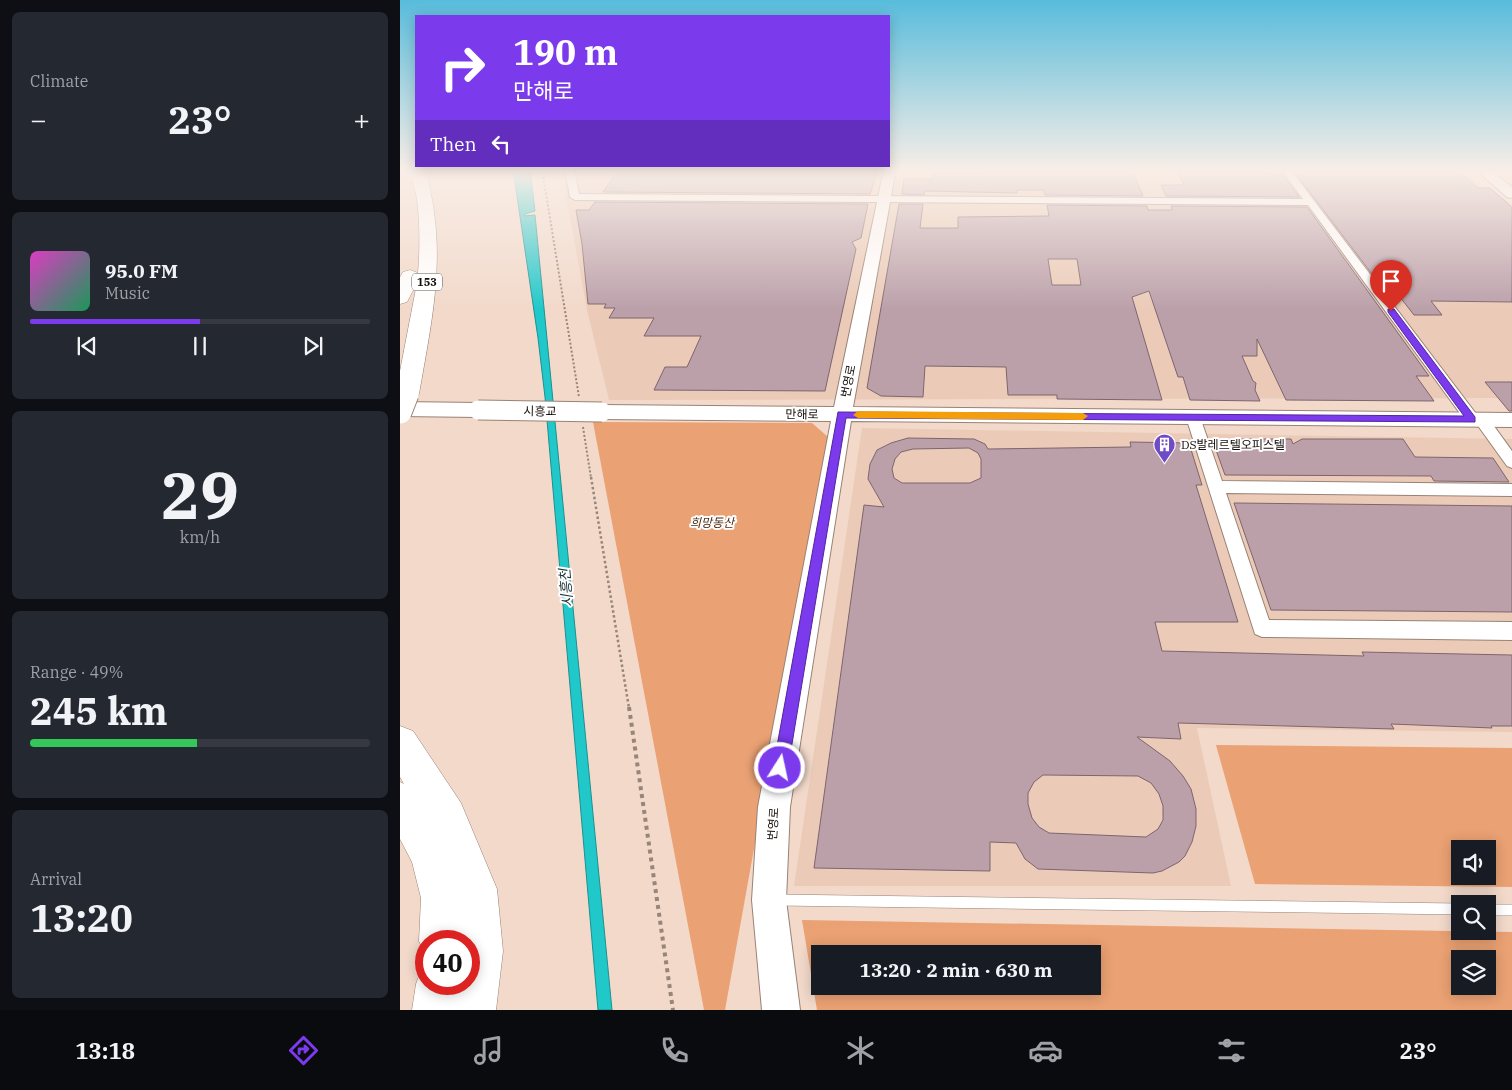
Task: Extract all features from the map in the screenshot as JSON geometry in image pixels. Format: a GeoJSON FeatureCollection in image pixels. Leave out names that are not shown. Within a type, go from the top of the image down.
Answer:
{"type":"FeatureCollection","features":[{"type":"Feature","properties":{"kind":"highway","name":"153"},"geometry":{"type":"LineString","coordinates":[[400,340],[413,250],[411,216]]}},
{"type":"Feature","properties":{"kind":"highway","name":"153"},"geometry":{"type":"LineString","coordinates":[[402,405],[426,285],[429,245],[428,216]]}},
{"type":"Feature","properties":{"kind":"highway"},"geometry":{"type":"LineString","coordinates":[[400,298],[410,276]]}},
{"type":"Feature","properties":{"kind":"highway"},"geometry":{"type":"LineString","coordinates":[[400,744],[447,817],[476,889],[481,952],[473,1010]]}},
{"type":"Feature","properties":{"kind":"highway"},"geometry":{"type":"LineString","coordinates":[[400,801],[431,856],[442,898],[441,930]]}},
{"type":"Feature","properties":{"kind":"highway"},"geometry":{"type":"LineString","coordinates":[[435,1010],[437,995]]}},
{"type":"Feature","properties":{"kind":"street","name":"번영로"},"geometry":{"type":"LineString","coordinates":[[781,1010],[769,900],[774,807],[842,414],[881,216]]}},
{"type":"Feature","properties":{"kind":"street"},"geometry":{"type":"LineString","coordinates":[[1321,216],[1476,419],[1512,462]]}},
{"type":"Feature","properties":{"kind":"street","name":"시흥교"},"geometry":{"type":"LineString","coordinates":[[402,405],[478,410],[602,412]]}},
{"type":"Feature","properties":{"kind":"street","name":"만해로"},"geometry":{"type":"LineString","coordinates":[[602,412],[1512,420]]}},
{"type":"Feature","properties":{"kind":"street"},"geometry":{"type":"LineString","coordinates":[[1194,417],[1262,628],[1512,630]]}},
{"type":"Feature","properties":{"kind":"street"},"geometry":{"type":"LineString","coordinates":[[1216,487],[1512,490]]}},
{"type":"Feature","properties":{"kind":"lane"},"geometry":{"type":"LineString","coordinates":[[769,900],[1451,909]]}},
{"type":"Feature","properties":{"kind":"lane"},"geometry":{"type":"LineString","coordinates":[[1496,910],[1512,910]]}},
{"type":"Feature","properties":{"kind":"path"},"geometry":{"type":"LineString","coordinates":[[550,216],[579,398]]}},
{"type":"Feature","properties":{"kind":"path"},"geometry":{"type":"LineString","coordinates":[[583,426],[628,703],[673,1010]]}},
{"type":"Feature","properties":{"kind":"shaded area"},"geometry":{"type":"Polygon","coordinates":[[[570,216],[1512,216],[1512,398],[609,400],[587,310],[570,216]]]}},
{"type":"Feature","properties":{"kind":"shaded area"},"geometry":{"type":"Polygon","coordinates":[[[862,428],[1512,439],[1512,732],[1197,728],[1231,886],[794,886],[862,428]]]}},
{"type":"Feature","properties":{"kind":"green space","name":"희망동산"},"geometry":{"type":"Polygon","coordinates":[[[593,422],[812,423],[828,437],[725,1010],[704,1010],[593,422]]]}},
{"type":"Feature","properties":{"kind":"green space"},"geometry":{"type":"Polygon","coordinates":[[[1216,745],[1512,748],[1512,887],[1255,884],[1216,745]]]}},
{"type":"Feature","properties":{"kind":"green space"},"geometry":{"type":"Polygon","coordinates":[[[802,920],[1451,931],[1451,940],[1496,940],[1496,932],[1512,932],[1512,1010],[817,1010],[814,995],[1101,995],[1101,945],[811,945],[811,974],[802,920]]]}},
{"type":"Feature","properties":{"kind":"water","name":"시흥천"},"geometry":{"type":"Polygon","coordinates":[[[520,216],[535,216],[612,1010],[598,1010],[545,397],[520,216]]]}},
{"type":"Feature","properties":{"kind":"building"},"geometry":{"type":"Polygon","coordinates":[[[577,216],[866,216],[861,238],[852,242],[856,249],[825,391],[654,390],[665,367],[687,367],[701,336],[644,336],[654,318],[609,318],[615,308],[604,308],[606,304],[588,304],[577,216]]]}},
{"type":"Feature","properties":{"kind":"building"},"geometry":{"type":"Polygon","coordinates":[[[897,216],[921,216],[920,228],[958,228],[958,217],[1314,216],[1429,376],[1416,376],[1434,401],[1286,400],[1257,339],[1257,356],[1242,356],[1253,381],[1256,383],[1255,390],[1260,401],[1190,400],[1183,377],[1178,377],[1149,291],[1132,297],[1162,400],[1057,399],[1057,395],[1008,395],[1006,367],[925,366],[923,397],[881,396],[867,388],[897,216]],[[1048,259],[1052,285],[1081,285],[1077,259],[1048,259]]]}},
{"type":"Feature","properties":{"kind":"building"},"geometry":{"type":"Polygon","coordinates":[[[1328,216],[1512,216],[1512,302],[1431,301],[1442,315],[1414,315],[1382,274],[1372,274],[1328,216]]]}},
{"type":"Feature","properties":{"kind":"building"},"geometry":{"type":"Polygon","coordinates":[[[1485,382],[1512,382],[1512,411],[1509,411],[1485,382]]]}},
{"type":"Feature","properties":{"kind":"building"},"geometry":{"type":"Polygon","coordinates":[[[908,438],[974,439],[985,444],[988,449],[1131,447],[1130,442],[1189,443],[1202,485],[1196,485],[1238,622],[1155,622],[1162,651],[1364,656],[1362,652],[1512,655],[1512,726],[1491,726],[1492,728],[1391,724],[1394,729],[1178,723],[1181,739],[1137,737],[1170,761],[1183,776],[1191,789],[1196,809],[1196,826],[1192,842],[1185,856],[1179,862],[1162,871],[1153,873],[1038,869],[1025,859],[1016,843],[990,842],[990,871],[814,868],[864,505],[884,507],[868,479],[870,464],[877,450],[908,438]],[[969,448],[913,449],[901,452],[895,459],[892,469],[894,478],[902,483],[970,483],[981,478],[981,459],[978,453],[969,448]],[[1043,775],[1034,782],[1028,793],[1028,804],[1032,818],[1039,827],[1049,833],[1146,837],[1158,829],[1163,820],[1163,806],[1159,794],[1151,783],[1138,776],[1043,775]]]}},
{"type":"Feature","properties":{"kind":"building"},"geometry":{"type":"Polygon","coordinates":[[[1212,439],[1291,439],[1293,444],[1302,439],[1403,439],[1415,457],[1493,458],[1509,482],[1434,481],[1431,476],[1225,475],[1212,439]]]}},
{"type":"Feature","properties":{"kind":"building"},"geometry":{"type":"Polygon","coordinates":[[[1234,503],[1512,506],[1512,612],[1271,610],[1234,503]]]}},
{"type":"Feature","properties":{"kind":"slow traffic"},"geometry":{"type":"LineString","coordinates":[[858,415],[1083,416]]}},
{"type":"Feature","properties":{"kind":"place","name":"DS발레르텔오피스텔"},"geometry":{"type":"Point","coordinates":[1165,463]}},
{"type":"Feature","properties":{"kind":"route"},"geometry":{"type":"LineString","coordinates":[[780,768],[842,414],[1472,419],[1391,311]]}}]}
